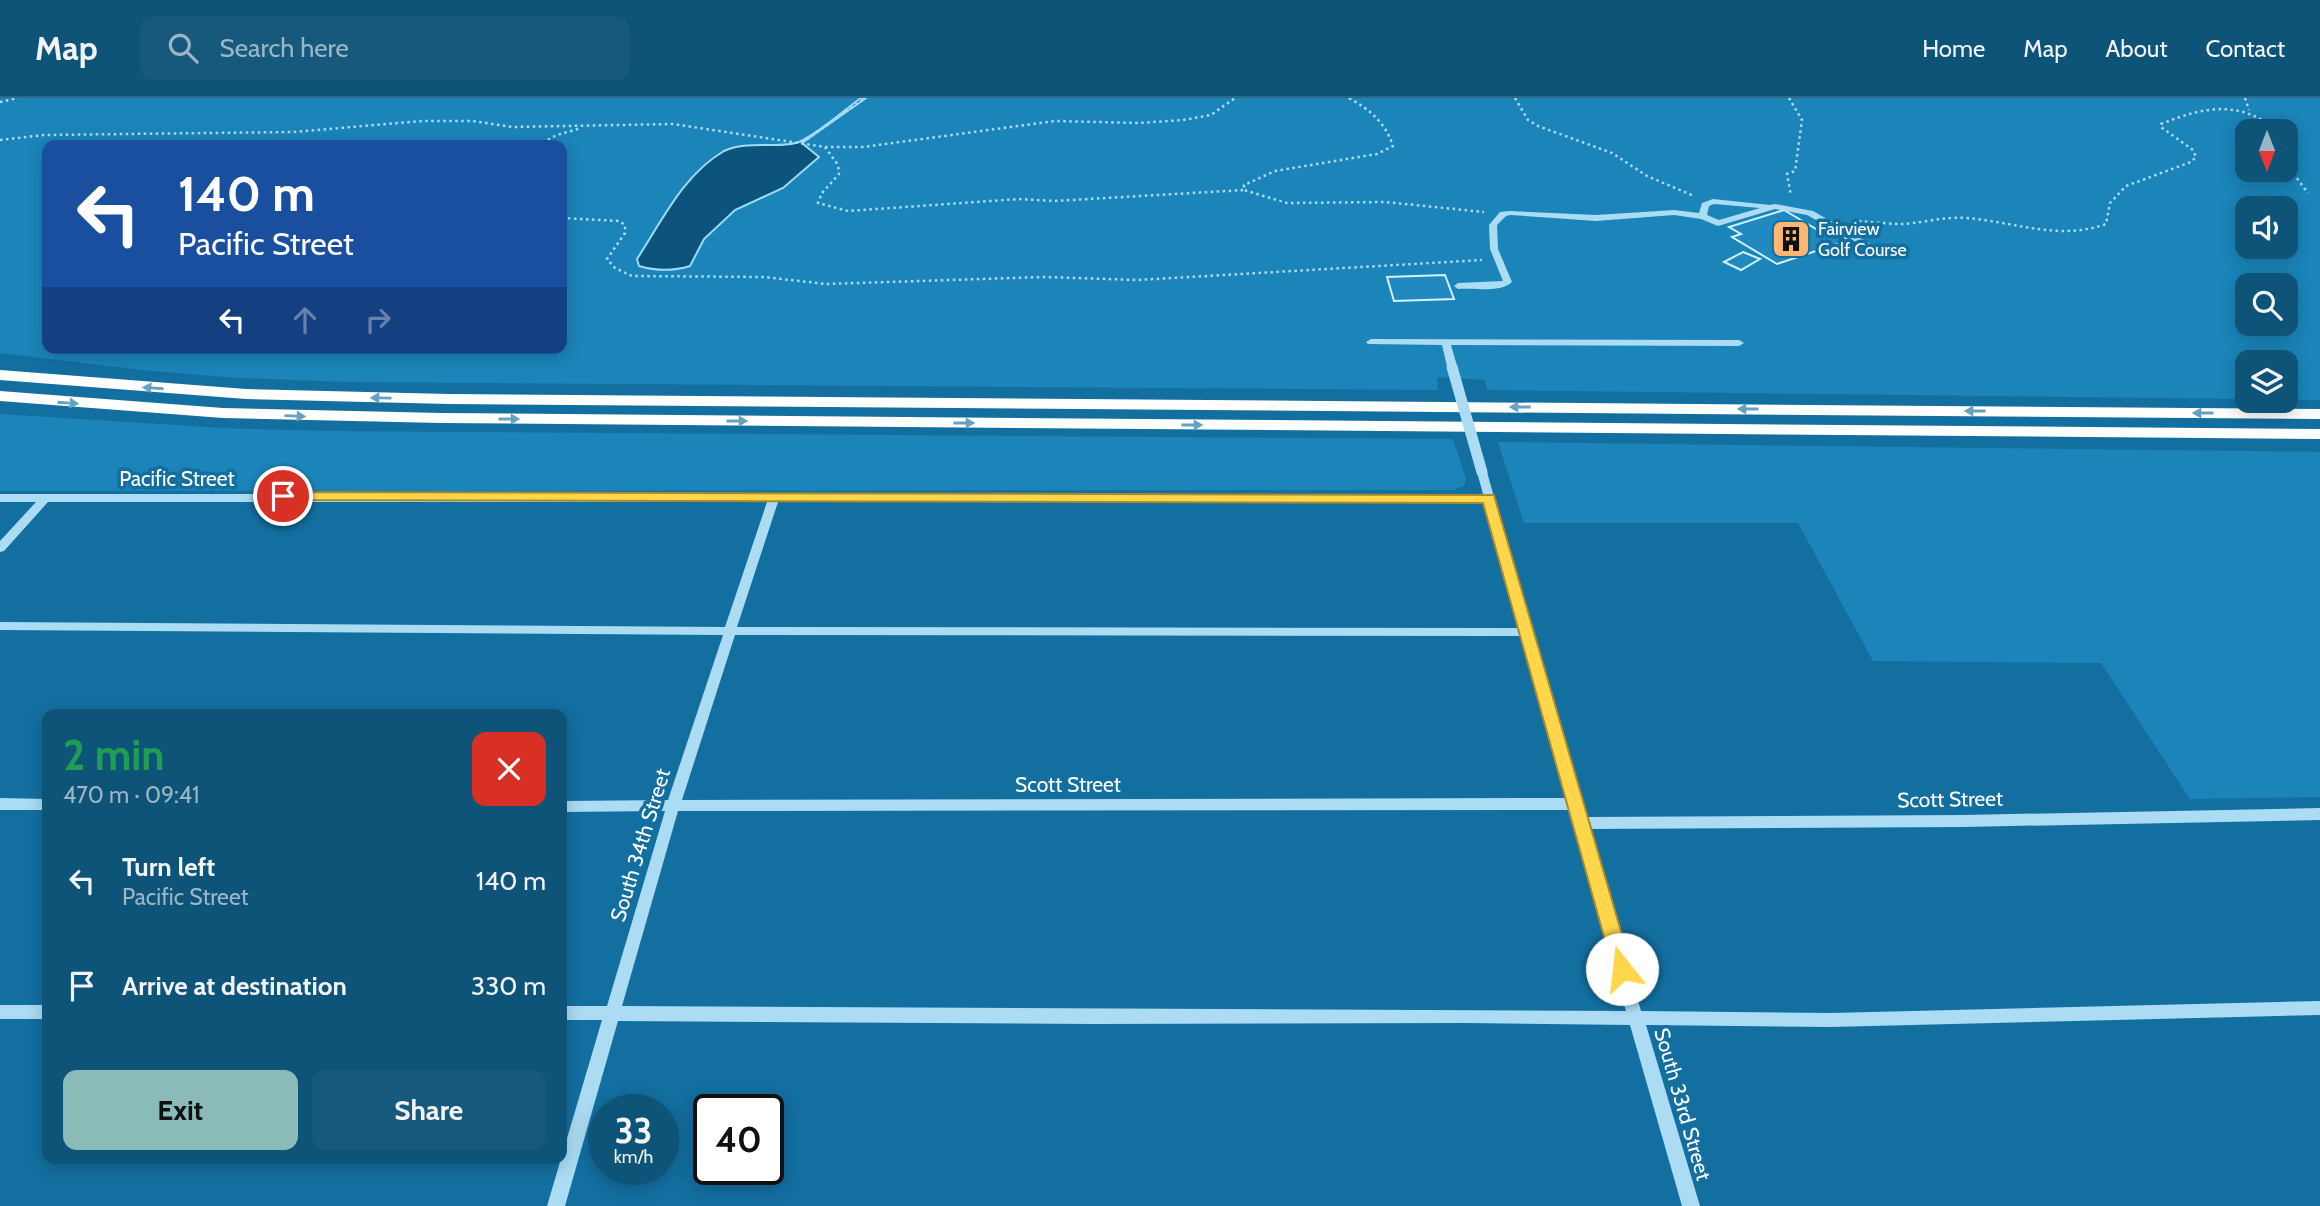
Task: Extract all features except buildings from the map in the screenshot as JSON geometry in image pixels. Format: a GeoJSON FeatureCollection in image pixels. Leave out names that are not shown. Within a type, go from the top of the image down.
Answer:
{"type":"FeatureCollection","features":[{"type":"Feature","properties":{"kind":"highway"},"geometry":{"type":"LineString","coordinates":[[0,375],[246,394],[449,399],[2320,414]]}},
{"type":"Feature","properties":{"kind":"highway"},"geometry":{"type":"LineString","coordinates":[[0,396],[223,413],[428,418],[2320,434]]}},
{"type":"Feature","properties":{"kind":"street"},"geometry":{"type":"LineString","coordinates":[[1703,215],[1705,205],[1725,201],[1794,209],[1810,213],[1881,251]]}},
{"type":"Feature","properties":{"kind":"street"},"geometry":{"type":"LineString","coordinates":[[1458,286],[1504,285],[1508,282],[1497,260],[1493,225],[1503,214],[1600,218],[1629,214],[1703,215],[1718,223],[1775,206]]}},
{"type":"Feature","properties":{"kind":"street"},"geometry":{"type":"LineString","coordinates":[[1371,342],[1740,343]]}},
{"type":"Feature","properties":{"kind":"street","name":"South 33rd Street"},"geometry":{"type":"LineString","coordinates":[[1446,342],[1573,804],[1691,1206]]}},
{"type":"Feature","properties":{"kind":"street"},"geometry":{"type":"LineString","coordinates":[[0,548],[46,497]]}},
{"type":"Feature","properties":{"kind":"street","name":"Pacific Street"},"geometry":{"type":"LineString","coordinates":[[0,498],[1489,498]]}},
{"type":"Feature","properties":{"kind":"street","name":"South 34th Street"},"geometry":{"type":"LineString","coordinates":[[556,1206],[673,806],[773,499]]}},
{"type":"Feature","properties":{"kind":"street"},"geometry":{"type":"LineString","coordinates":[[0,626],[730,631],[1526,632]]}},
{"type":"Feature","properties":{"kind":"street"},"geometry":{"type":"LineString","coordinates":[[0,804],[42,805]]}},
{"type":"Feature","properties":{"kind":"street","name":"Scott Street"},"geometry":{"type":"LineString","coordinates":[[567,806],[1573,804]]}},
{"type":"Feature","properties":{"kind":"street","name":"Scott Street"},"geometry":{"type":"LineString","coordinates":[[1580,823],[1963,821],[2320,814]]}},
{"type":"Feature","properties":{"kind":"street"},"geometry":{"type":"LineString","coordinates":[[567,1013],[1831,1020],[2320,1008]]}},
{"type":"Feature","properties":{"kind":"street"},"geometry":{"type":"LineString","coordinates":[[0,1012],[42,1012]]}},
{"type":"Feature","properties":{"kind":"path"},"geometry":{"type":"LineString","coordinates":[[0,102],[18,98]]}},
{"type":"Feature","properties":{"kind":"path"},"geometry":{"type":"LineString","coordinates":[[801,144],[865,98]]}},
{"type":"Feature","properties":{"kind":"path"},"geometry":{"type":"LineString","coordinates":[[0,140],[44,135],[293,132],[422,121],[473,121],[512,127],[673,124],[825,147],[863,147],[940,139],[1055,121],[1139,123],[1182,120],[1211,114],[1235,98]]}},
{"type":"Feature","properties":{"kind":"path"},"geometry":{"type":"LineString","coordinates":[[1244,190],[1244,184],[1275,171],[1377,153],[1393,146],[1389,131],[1372,110],[1349,98]]}},
{"type":"Feature","properties":{"kind":"path"},"geometry":{"type":"LineString","coordinates":[[1516,98],[1528,120],[1538,126],[1612,153],[1647,176],[1710,203]]}},
{"type":"Feature","properties":{"kind":"path"},"geometry":{"type":"LineString","coordinates":[[1789,98],[1802,120],[1795,171],[1787,174],[1794,209]]}},
{"type":"Feature","properties":{"kind":"path"},"geometry":{"type":"LineString","coordinates":[[2245,98],[2249,110]]}},
{"type":"Feature","properties":{"kind":"path"},"geometry":{"type":"LineString","coordinates":[[1850,219],[1903,224],[1932,219],[1966,218],[2059,232],[2098,229],[2109,219],[2110,203],[2114,196],[2126,186],[2191,162],[2196,157],[2193,150],[2161,128],[2161,124],[2205,109],[2249,110],[2262,119]]}},
{"type":"Feature","properties":{"kind":"path"},"geometry":{"type":"LineString","coordinates":[[547,140],[587,126]]}},
{"type":"Feature","properties":{"kind":"path"},"geometry":{"type":"LineString","coordinates":[[825,147],[838,165],[839,174],[818,203],[848,211],[1019,199],[1054,201],[1244,190],[1287,203],[1385,202],[1503,214]]}},
{"type":"Feature","properties":{"kind":"path"},"geometry":{"type":"LineString","coordinates":[[2298,179],[2308,192]]}},
{"type":"Feature","properties":{"kind":"path"},"geometry":{"type":"LineString","coordinates":[[567,218],[619,221],[625,225],[625,233],[607,259],[615,268],[632,276],[764,277],[826,284],[1044,277],[1138,279],[1497,260]]}},
{"type":"Feature","properties":{"kind":"shaded area","name":"Fairview Golf Course"},"geometry":{"type":"Polygon","coordinates":[[[0,98],[2320,98],[2320,400],[2298,400],[2298,350],[2235,350],[2235,399],[1487,390],[1485,380],[1437,377],[1438,390],[348,382],[238,378],[141,370],[0,353],[0,98]]]}},
{"type":"Feature","properties":{"kind":"shaded area"},"geometry":{"type":"Polygon","coordinates":[[[861,98],[866,98],[802,143],[819,157],[783,188],[735,210],[704,239],[690,266],[665,270],[639,266],[637,259],[674,200],[710,161],[724,151],[742,146],[799,142],[823,128],[861,98]]]}},
{"type":"Feature","properties":{"kind":"shaded area"},"geometry":{"type":"Polygon","coordinates":[[[0,414],[223,428],[329,431],[1453,439],[1466,479],[1464,486],[1453,490],[0,491],[0,414]]]}},
{"type":"Feature","properties":{"kind":"shaded area"},"geometry":{"type":"Polygon","coordinates":[[[1498,442],[2320,452],[2320,797],[2190,799],[2101,663],[1873,661],[1798,523],[1524,523],[1498,442]]]}},
{"type":"Feature","properties":{"kind":"place","name":"Fairview Golf Course"},"geometry":{"type":"Point","coordinates":[1791,239]}},
{"type":"Feature","properties":{"kind":"route"},"geometry":{"type":"LineString","coordinates":[[283,496],[773,499],[1489,498],[1573,804],[1622,969]]}}]}
